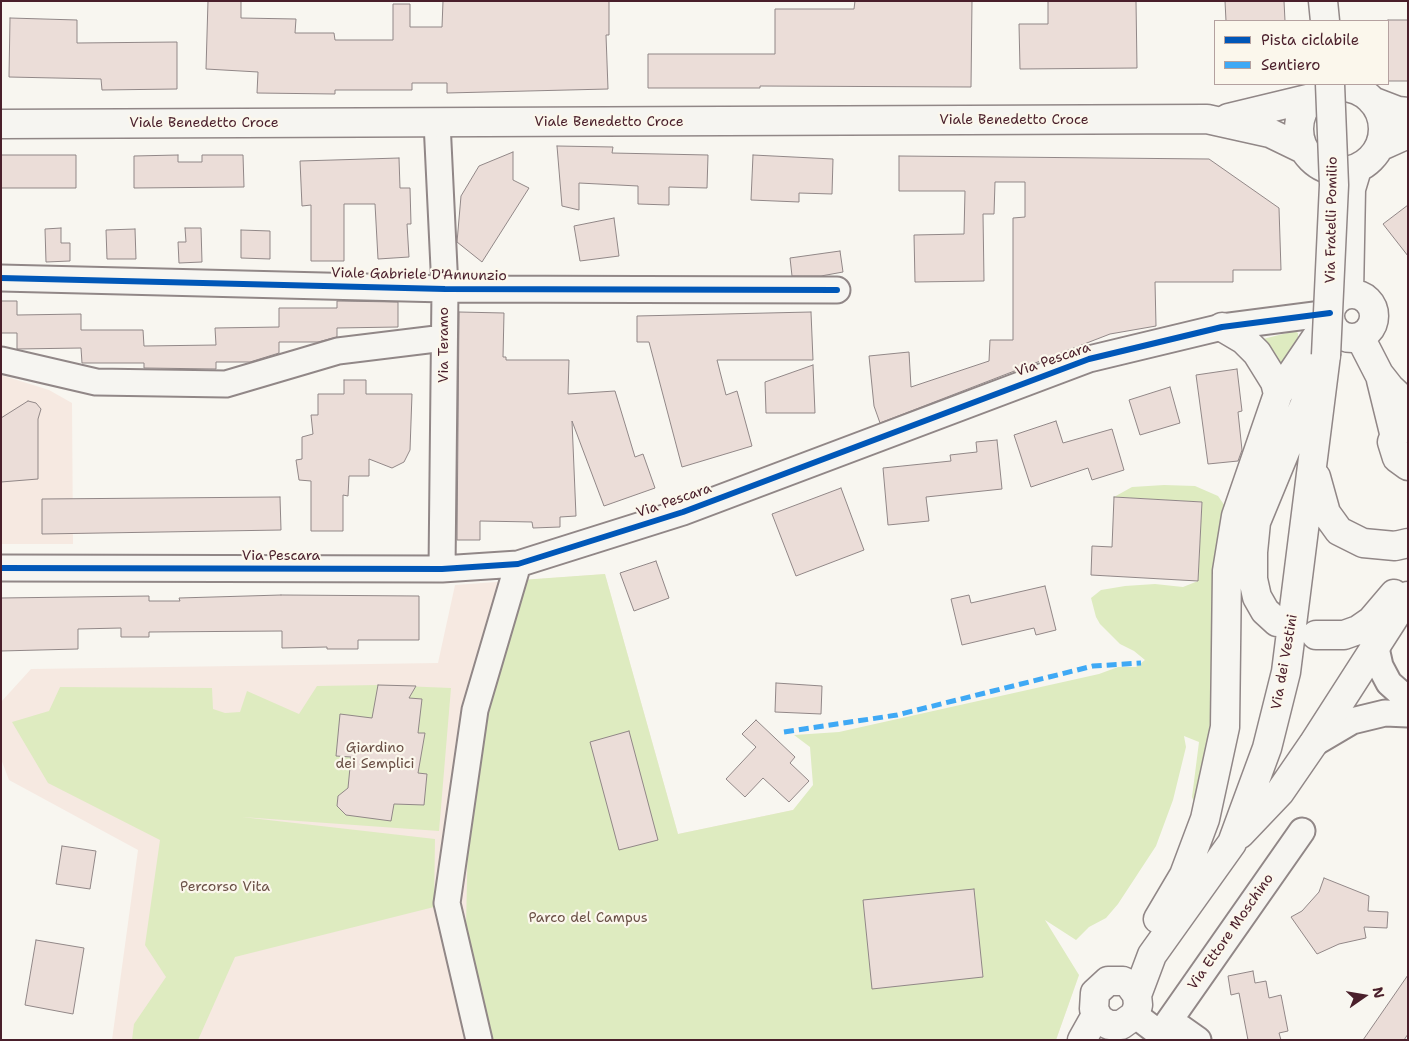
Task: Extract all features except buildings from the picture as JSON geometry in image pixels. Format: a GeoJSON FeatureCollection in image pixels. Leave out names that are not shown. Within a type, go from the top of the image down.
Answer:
{"type":"FeatureCollection","features":[{"type":"Feature","properties":{"kind":"main road"},"geometry":{"type":"LineString","coordinates":[[1323,1],[1325,20]]}},
{"type":"Feature","properties":{"kind":"main road"},"geometry":{"type":"LineString","coordinates":[[1217,120],[1273,109],[1320,91],[1337,87],[1359,91],[1372,101],[1398,111],[1408,112]]}},
{"type":"Feature","properties":{"kind":"main road"},"geometry":{"type":"LineString","coordinates":[[1320,91],[1303,109],[1299,122],[1299,136],[1303,148],[1317,165],[1348,176]]}},
{"type":"Feature","properties":{"kind":"main road","name":"Via Fratelli Pomilio"},"geometry":{"type":"LineString","coordinates":[[1320,91],[1334,185],[1326,355]]}},
{"type":"Feature","properties":{"kind":"main road"},"geometry":{"type":"LineString","coordinates":[[1348,176],[1366,164],[1379,147],[1382,123],[1379,111],[1372,101]]}},
{"type":"Feature","properties":{"kind":"main road"},"geometry":{"type":"LineString","coordinates":[[1217,120],[1270,133],[1303,148]]}},
{"type":"Feature","properties":{"kind":"main road","name":"Viale Benedetto Croce"},"geometry":{"type":"LineString","coordinates":[[1,124],[1217,120]]}},
{"type":"Feature","properties":{"kind":"main road"},"geometry":{"type":"LineString","coordinates":[[1379,147],[1408,134]]}},
{"type":"Feature","properties":{"kind":"main road"},"geometry":{"type":"LineString","coordinates":[[1137,955],[1184,875],[1205,819],[1225,726],[1227,571],[1230,544],[1236,516],[1278,394],[1336,308],[1362,297],[1372,307],[1374,313],[1371,328],[1360,337],[1346,338],[1339,335],[1331,324],[1336,308],[1348,176]]}},
{"type":"Feature","properties":{"kind":"main road"},"geometry":{"type":"LineString","coordinates":[[1222,327],[1244,340],[1257,353],[1275,382],[1278,394]]}},
{"type":"Feature","properties":{"kind":"main road"},"geometry":{"type":"LineString","coordinates":[[1360,337],[1379,374],[1401,427],[1393,450],[1397,458],[1408,466]]}},
{"type":"Feature","properties":{"kind":"main road"},"geometry":{"type":"LineString","coordinates":[[1277,622],[1261,604],[1253,579],[1252,552],[1256,522],[1326,355]]}},
{"type":"Feature","properties":{"kind":"main road","name":"Via dei Vestini"},"geometry":{"type":"LineString","coordinates":[[1082,1040],[1117,1012],[1145,971],[1162,940],[1232,843],[1267,748],[1286,672],[1326,355]]}},
{"type":"Feature","properties":{"kind":"main road"},"geometry":{"type":"LineString","coordinates":[[1379,374],[1390,388],[1408,405]]}},
{"type":"Feature","properties":{"kind":"main road"},"geometry":{"type":"LineString","coordinates":[[1313,463],[1319,495],[1326,513],[1339,531],[1363,543],[1395,546],[1408,543]]}},
{"type":"Feature","properties":{"kind":"main road"},"geometry":{"type":"LineString","coordinates":[[1316,635],[1344,635],[1358,630],[1371,621],[1408,578]]}},
{"type":"Feature","properties":{"kind":"main road"},"geometry":{"type":"LineString","coordinates":[[1232,843],[1280,792],[1376,648],[1408,596]]}},
{"type":"Feature","properties":{"kind":"main road","name":"Via dei Vestini"},"geometry":{"type":"LineString","coordinates":[[1117,1012],[1137,955],[1162,940]]}},
{"type":"Feature","properties":{"kind":"street","name":"Via Teramo"},"geometry":{"type":"LineString","coordinates":[[437,122],[444,289],[442,569]]}},
{"type":"Feature","properties":{"kind":"street","name":"Viale Gabriele D'Annunzio"},"geometry":{"type":"LineString","coordinates":[[1,278],[444,289],[837,290]]}},
{"type":"Feature","properties":{"kind":"street","name":"Via Pescara"},"geometry":{"type":"LineString","coordinates":[[1,568],[442,569],[518,564],[683,512],[1089,359],[1222,327],[1336,308]]}},
{"type":"Feature","properties":{"kind":"street"},"geometry":{"type":"LineString","coordinates":[[1,360],[96,382],[226,384],[338,350],[444,338]]}},
{"type":"Feature","properties":{"kind":"street"},"geometry":{"type":"LineString","coordinates":[[479,1040],[447,903],[475,710],[518,564]]}},
{"type":"Feature","properties":{"kind":"street"},"geometry":{"type":"LineString","coordinates":[[1376,648],[1380,666],[1389,683],[1408,700]]}},
{"type":"Feature","properties":{"kind":"street"},"geometry":{"type":"LineString","coordinates":[[1313,744],[1352,721],[1385,713],[1408,714]]}},
{"type":"Feature","properties":{"kind":"street","name":"Via Ettore Moschino"},"geometry":{"type":"LineString","coordinates":[[1160,1034],[1302,831]]}},
{"type":"Feature","properties":{"kind":"street"},"geometry":{"type":"LineString","coordinates":[[1117,1012],[1160,1034],[1181,1028],[1198,1040]]}},
{"type":"Feature","properties":{"kind":"shaded area"},"geometry":{"type":"Polygon","coordinates":[[[1,375],[49,390],[72,403],[73,544],[1,544],[1,375]]]}},
{"type":"Feature","properties":{"kind":"shaded area"},"geometry":{"type":"Polygon","coordinates":[[[605,574],[678,834],[850,798],[1079,975],[1056,1040],[112,1040],[138,850],[9,780],[1,759],[1,702],[31,669],[438,663],[455,585],[605,574]]]}},
{"type":"Feature","properties":{"kind":"green space"},"geometry":{"type":"Polygon","coordinates":[[[1295,331],[1298,333],[1298,337],[1281,378],[1259,340],[1295,331]]]}},
{"type":"Feature","properties":{"kind":"green space","name":"Parco del Campus"},"geometry":{"type":"Polygon","coordinates":[[[1195,486],[1218,496],[1227,509],[1221,707],[1196,807],[1192,797],[1199,742],[1184,736],[1186,747],[1173,800],[1156,846],[1118,904],[1106,918],[1089,927],[1076,940],[1045,920],[1079,975],[1056,1040],[481,1040],[466,926],[470,744],[521,580],[605,574],[678,834],[793,810],[813,785],[810,747],[794,735],[839,732],[1099,674],[1118,667],[1136,667],[1145,660],[1134,651],[1120,644],[1100,624],[1091,598],[1101,590],[1125,586],[1155,584],[1183,587],[1198,581],[1202,502],[1114,497],[1132,487],[1195,486]]]}},
{"type":"Feature","properties":{"kind":"green space"},"geometry":{"type":"Polygon","coordinates":[[[378,685],[451,688],[439,831],[242,817],[435,839],[434,907],[235,957],[198,1040],[132,1040],[134,1024],[166,977],[145,945],[160,840],[48,783],[12,722],[49,711],[60,687],[212,688],[213,709],[225,713],[240,712],[247,691],[299,714],[317,686],[378,685]]]}},
{"type":"Feature","properties":{"kind":"marked path"},"geometry":{"type":"LineString","coordinates":[[784,732],[897,715],[1093,666],[1141,663]]}},
{"type":"Feature","properties":{"kind":"cycle path"},"geometry":{"type":"LineString","coordinates":[[1,278],[445,289],[837,290]]}},
{"type":"Feature","properties":{"kind":"cycle path"},"geometry":{"type":"LineString","coordinates":[[1,568],[442,569],[518,564],[683,512],[1089,359],[1222,327],[1330,313]]}},
{"type":"Feature","properties":{"kind":"park label","name":"Giardino dei Semplici"},"geometry":{"type":"Point","coordinates":[375,756]}},
{"type":"Feature","properties":{"kind":"park label","name":"Percorso Vita"},"geometry":{"type":"Point","coordinates":[225,887]}}]}
